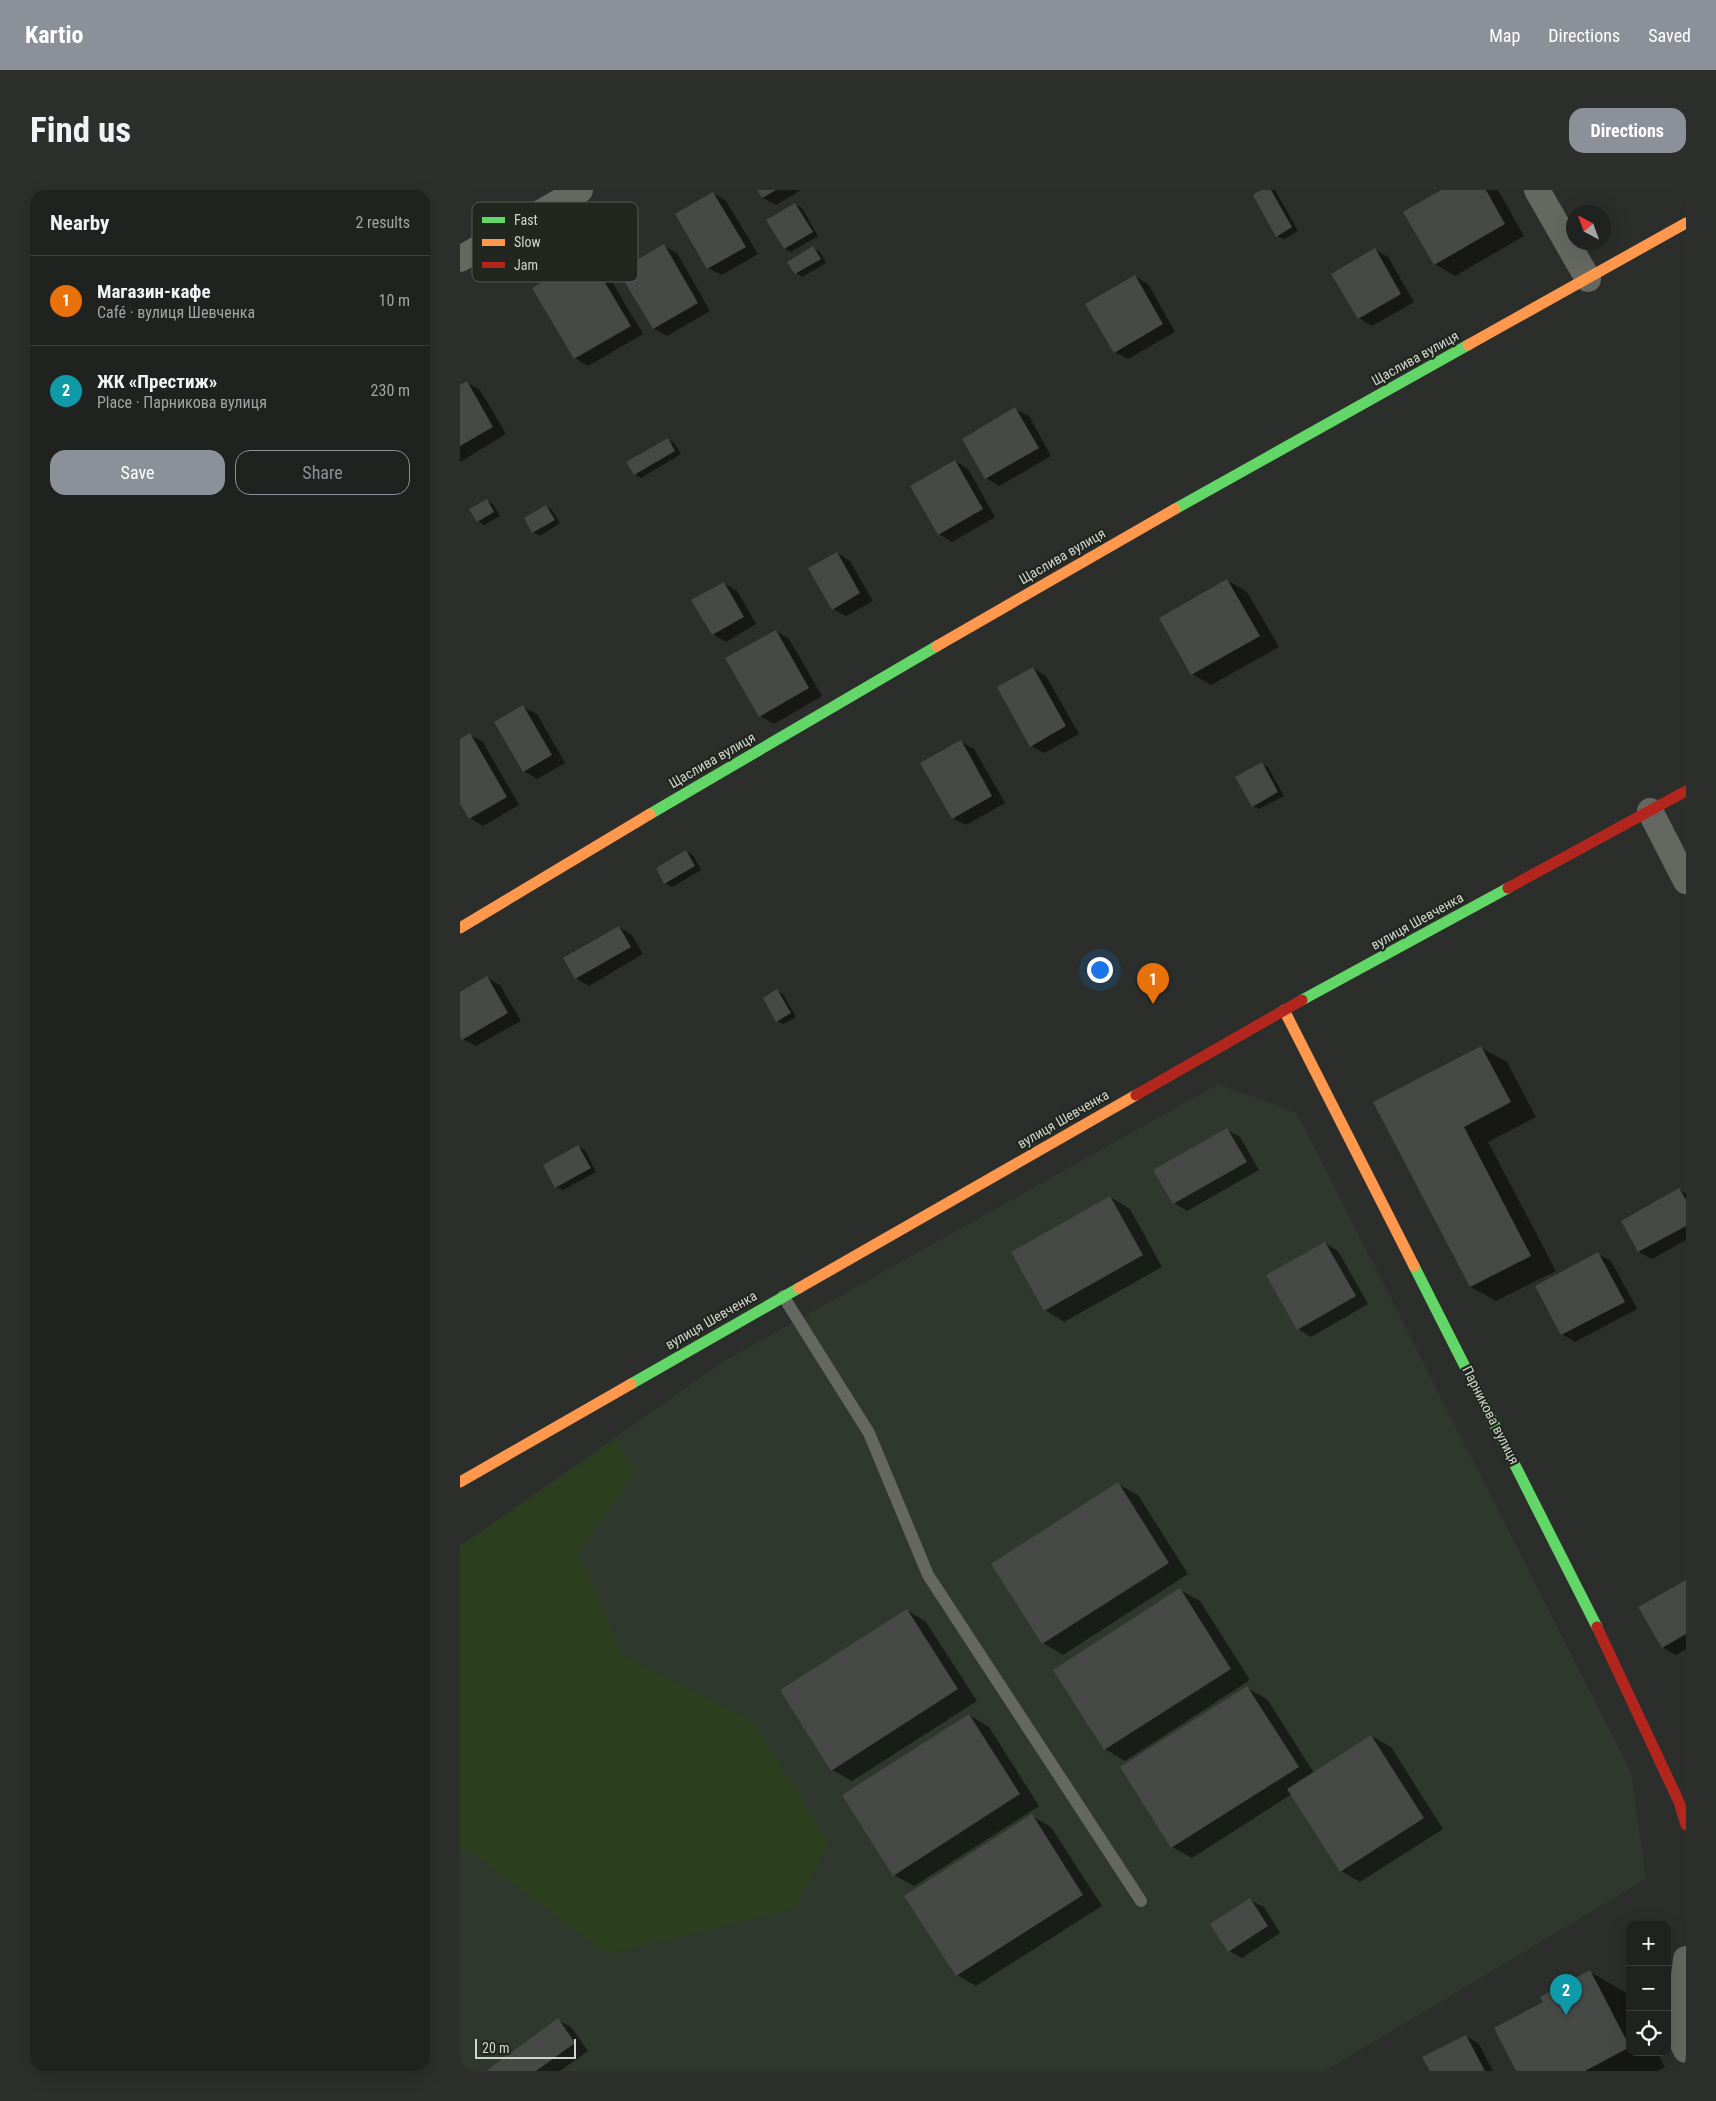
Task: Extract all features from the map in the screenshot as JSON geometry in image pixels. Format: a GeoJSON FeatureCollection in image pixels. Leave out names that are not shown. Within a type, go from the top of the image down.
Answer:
{"type":"FeatureCollection","features":[{"type":"Feature","properties":{"kind":"street"},"geometry":{"type":"LineString","coordinates":[[559,202],[580,190]]}},
{"type":"Feature","properties":{"kind":"street"},"geometry":{"type":"LineString","coordinates":[[1537,190],[1588,279]]}},
{"type":"Feature","properties":{"kind":"street","name":"Щаслива вулиця"},"geometry":{"type":"LineString","coordinates":[[460,928],[622,830],[1096,553],[1588,279],[1686,222]]}},
{"type":"Feature","properties":{"kind":"street"},"geometry":{"type":"LineString","coordinates":[[460,259],[472,252]]}},
{"type":"Feature","properties":{"kind":"street","name":"вулиця Шевченка"},"geometry":{"type":"LineString","coordinates":[[460,1482],[1284,1010],[1686,790]]}},
{"type":"Feature","properties":{"kind":"street"},"geometry":{"type":"LineString","coordinates":[[1650,810],[1686,881]]}},
{"type":"Feature","properties":{"kind":"street","name":"Парникова вулиця"},"geometry":{"type":"LineString","coordinates":[[1284,1010],[1598,1628],[1679,1802],[1686,1825]]}},
{"type":"Feature","properties":{"kind":"street"},"geometry":{"type":"LineString","coordinates":[[1686,1959],[1681,2001],[1683,2044],[1686,2050]]}},
{"type":"Feature","properties":{"kind":"lane"},"geometry":{"type":"LineString","coordinates":[[783,1296],[869,1433],[928,1575],[1141,1901]]}},
{"type":"Feature","properties":{"kind":"shaded area"},"geometry":{"type":"Polygon","coordinates":[[[1218,1084],[1297,1113],[1631,1772],[1646,1879],[1325,2071],[460,2071],[460,1546],[724,1361],[1218,1084]]]}},
{"type":"Feature","properties":{"kind":"green space"},"geometry":{"type":"Polygon","coordinates":[[[616,1440],[636,1471],[578,1552],[623,1655],[755,1724],[828,1843],[794,1909],[607,1954],[467,1849],[460,1852],[460,1547],[616,1440]]]}},
{"type":"Feature","properties":{"kind":"building"},"geometry":{"type":"Polygon","coordinates":[[[757,190],[776,190],[762,198],[757,190]]]}},
{"type":"Feature","properties":{"kind":"building"},"geometry":{"type":"Polygon","coordinates":[[[1261,190],[1271,190],[1292,227],[1276,237],[1253,195],[1261,190]]]}},
{"type":"Feature","properties":{"kind":"building"},"geometry":{"type":"Polygon","coordinates":[[[1441,190],[1486,190],[1505,224],[1434,265],[1403,212],[1441,190]]]}},
{"type":"Feature","properties":{"kind":"building"},"geometry":{"type":"Polygon","coordinates":[[[713,192],[746,247],[707,269],[675,214],[713,192]]]}},
{"type":"Feature","properties":{"kind":"building"},"geometry":{"type":"Polygon","coordinates":[[[795,203],[813,232],[784,249],[766,220],[795,203]]]}},
{"type":"Feature","properties":{"kind":"building"},"geometry":{"type":"Polygon","coordinates":[[[664,244],[698,303],[653,329],[625,282],[638,282],[638,259],[664,244]]]}},
{"type":"Feature","properties":{"kind":"building"},"geometry":{"type":"Polygon","coordinates":[[[813,246],[821,259],[795,274],[787,262],[813,246]]]}},
{"type":"Feature","properties":{"kind":"building"},"geometry":{"type":"Polygon","coordinates":[[[1375,248],[1401,294],[1358,319],[1331,274],[1375,248]]]}},
{"type":"Feature","properties":{"kind":"building"},"geometry":{"type":"Polygon","coordinates":[[[1135,275],[1163,324],[1114,353],[1085,304],[1135,275]]]}},
{"type":"Feature","properties":{"kind":"building"},"geometry":{"type":"Polygon","coordinates":[[[543,282],[605,282],[631,326],[574,359],[532,288],[543,282]]]}},
{"type":"Feature","properties":{"kind":"building"},"geometry":{"type":"Polygon","coordinates":[[[467,381],[493,427],[460,446],[460,385],[467,381]]]}},
{"type":"Feature","properties":{"kind":"building"},"geometry":{"type":"Polygon","coordinates":[[[1015,407],[1039,448],[985,479],[962,439],[1015,407]]]}},
{"type":"Feature","properties":{"kind":"building"},"geometry":{"type":"Polygon","coordinates":[[[668,438],[675,451],[634,475],[626,462],[668,438]]]}},
{"type":"Feature","properties":{"kind":"building"},"geometry":{"type":"Polygon","coordinates":[[[955,460],[983,509],[938,535],[910,486],[955,460]]]}},
{"type":"Feature","properties":{"kind":"building"},"geometry":{"type":"Polygon","coordinates":[[[487,499],[494,512],[477,522],[469,509],[487,499]]]}},
{"type":"Feature","properties":{"kind":"building"},"geometry":{"type":"Polygon","coordinates":[[[546,505],[555,520],[532,533],[524,518],[546,505]]]}},
{"type":"Feature","properties":{"kind":"building"},"geometry":{"type":"Polygon","coordinates":[[[837,552],[860,593],[832,610],[808,568],[837,552]]]}},
{"type":"Feature","properties":{"kind":"building"},"geometry":{"type":"Polygon","coordinates":[[[1227,579],[1260,636],[1191,675],[1159,618],[1227,579]]]}},
{"type":"Feature","properties":{"kind":"building"},"geometry":{"type":"Polygon","coordinates":[[[724,582],[744,617],[712,635],[691,600],[724,582]]]}},
{"type":"Feature","properties":{"kind":"building"},"geometry":{"type":"Polygon","coordinates":[[[776,630],[809,688],[759,717],[725,658],[776,630]]]}},
{"type":"Feature","properties":{"kind":"building"},"geometry":{"type":"Polygon","coordinates":[[[1033,667],[1066,726],[1030,747],[997,687],[1033,667]]]}},
{"type":"Feature","properties":{"kind":"building"},"geometry":{"type":"Polygon","coordinates":[[[523,705],[552,755],[523,772],[494,722],[523,705]]]}},
{"type":"Feature","properties":{"kind":"building"},"geometry":{"type":"Polygon","coordinates":[[[470,733],[507,797],[469,819],[460,804],[460,739],[470,733]]]}},
{"type":"Feature","properties":{"kind":"building"},"geometry":{"type":"Polygon","coordinates":[[[961,740],[992,796],[952,819],[920,763],[961,740]]]}},
{"type":"Feature","properties":{"kind":"building"},"geometry":{"type":"Polygon","coordinates":[[[1262,762],[1278,792],[1252,807],[1235,777],[1262,762]]]}},
{"type":"Feature","properties":{"kind":"building"},"geometry":{"type":"Polygon","coordinates":[[[686,850],[695,866],[664,884],[656,868],[686,850]]]}},
{"type":"Feature","properties":{"kind":"building"},"geometry":{"type":"Polygon","coordinates":[[[619,926],[631,947],[575,979],[563,958],[619,926]]]}},
{"type":"Feature","properties":{"kind":"building"},"geometry":{"type":"Polygon","coordinates":[[[487,976],[508,1013],[462,1040],[460,1036],[460,992],[487,976]]]}},
{"type":"Feature","properties":{"kind":"building"},"geometry":{"type":"Polygon","coordinates":[[[777,989],[791,1013],[776,1022],[763,998],[777,989]]]}},
{"type":"Feature","properties":{"kind":"building"},"geometry":{"type":"Polygon","coordinates":[[[1481,1046],[1511,1102],[1464,1127],[1531,1256],[1470,1287],[1373,1102],[1481,1046]]]}},
{"type":"Feature","properties":{"kind":"building"},"geometry":{"type":"Polygon","coordinates":[[[1227,1128],[1247,1162],[1173,1204],[1153,1170],[1227,1128]]]}},
{"type":"Feature","properties":{"kind":"building"},"geometry":{"type":"Polygon","coordinates":[[[578,1145],[591,1168],[555,1188],[543,1165],[578,1145]]]}},
{"type":"Feature","properties":{"kind":"building"},"geometry":{"type":"Polygon","coordinates":[[[1679,1188],[1686,1200],[1686,1226],[1638,1252],[1621,1221],[1679,1188]]]}},
{"type":"Feature","properties":{"kind":"building"},"geometry":{"type":"Polygon","coordinates":[[[1110,1196],[1143,1255],[1044,1311],[1011,1252],[1110,1196]]]}},
{"type":"Feature","properties":{"kind":"building"},"geometry":{"type":"Polygon","coordinates":[[[1325,1242],[1356,1296],[1297,1330],[1266,1275],[1325,1242]]]}},
{"type":"Feature","properties":{"kind":"building"},"geometry":{"type":"Polygon","coordinates":[[[1598,1252],[1625,1302],[1561,1335],[1535,1286],[1598,1252]]]}},
{"type":"Feature","properties":{"kind":"building"},"geometry":{"type":"Polygon","coordinates":[[[1118,1482],[1169,1563],[1042,1644],[991,1564],[1118,1482]]]}},
{"type":"Feature","properties":{"kind":"building"},"geometry":{"type":"Polygon","coordinates":[[[1686,1580],[1686,1634],[1662,1648],[1638,1607],[1686,1580]]]}},
{"type":"Feature","properties":{"kind":"building"},"geometry":{"type":"Polygon","coordinates":[[[1180,1588],[1231,1669],[1104,1750],[1053,1670],[1180,1588]]]}},
{"type":"Feature","properties":{"kind":"building"},"geometry":{"type":"Polygon","coordinates":[[[907,1609],[958,1689],[831,1771],[780,1690],[907,1609]]]}},
{"type":"Feature","properties":{"kind":"building"},"geometry":{"type":"Polygon","coordinates":[[[1247,1686],[1299,1767],[1171,1848],[1120,1767],[1247,1686]]]}},
{"type":"Feature","properties":{"kind":"building"},"geometry":{"type":"Polygon","coordinates":[[[969,1714],[1020,1794],[893,1876],[842,1795],[969,1714]]]}},
{"type":"Feature","properties":{"kind":"building"},"geometry":{"type":"Polygon","coordinates":[[[1371,1735],[1424,1818],[1340,1872],[1287,1789],[1371,1735]]]}},
{"type":"Feature","properties":{"kind":"building"},"geometry":{"type":"Polygon","coordinates":[[[1032,1814],[1083,1895],[956,1976],[904,1896],[1032,1814]]]}},
{"type":"Feature","properties":{"kind":"building"},"geometry":{"type":"Polygon","coordinates":[[[1250,1898],[1268,1926],[1228,1952],[1210,1924],[1250,1898]]]}},
{"type":"Feature","properties":{"kind":"building"},"geometry":{"type":"Polygon","coordinates":[[[1590,1970],[1626,2039],[1626,2049],[1585,2071],[1516,2071],[1494,2028],[1543,2002],[1540,1997],[1590,1970]]]}},
{"type":"Feature","properties":{"kind":"building"},"geometry":{"type":"Polygon","coordinates":[[[558,2018],[575,2043],[536,2071],[486,2071],[558,2018]]]}},
{"type":"Feature","properties":{"kind":"building"},"geometry":{"type":"Polygon","coordinates":[[[1466,2035],[1485,2071],[1430,2071],[1422,2057],[1466,2035]]]}},
{"type":"Feature","properties":{"kind":"traffic: fast"},"geometry":{"type":"LineString","coordinates":[[1175,509],[1468,345]]}},
{"type":"Feature","properties":{"kind":"traffic: fast"},"geometry":{"type":"LineString","coordinates":[[650,814],[937,646]]}},
{"type":"Feature","properties":{"kind":"traffic: fast"},"geometry":{"type":"LineString","coordinates":[[1302,1000],[1508,888]]}},
{"type":"Feature","properties":{"kind":"traffic: fast"},"geometry":{"type":"LineString","coordinates":[[1414,1266],[1597,1627]]}},
{"type":"Feature","properties":{"kind":"traffic: fast"},"geometry":{"type":"LineString","coordinates":[[631,1384],[799,1288]]}},
{"type":"Feature","properties":{"kind":"traffic: slow"},"geometry":{"type":"LineString","coordinates":[[1468,345],[1686,223]]}},
{"type":"Feature","properties":{"kind":"traffic: slow"},"geometry":{"type":"LineString","coordinates":[[937,646],[1175,509]]}},
{"type":"Feature","properties":{"kind":"traffic: slow"},"geometry":{"type":"LineString","coordinates":[[460,928],[650,814]]}},
{"type":"Feature","properties":{"kind":"traffic: slow"},"geometry":{"type":"LineString","coordinates":[[1284,1010],[1414,1266]]}},
{"type":"Feature","properties":{"kind":"traffic: slow"},"geometry":{"type":"LineString","coordinates":[[799,1288],[1136,1095]]}},
{"type":"Feature","properties":{"kind":"traffic: slow"},"geometry":{"type":"LineString","coordinates":[[460,1482],[631,1384]]}},
{"type":"Feature","properties":{"kind":"traffic: jam"},"geometry":{"type":"LineString","coordinates":[[1508,888],[1686,791]]}},
{"type":"Feature","properties":{"kind":"traffic: jam"},"geometry":{"type":"LineString","coordinates":[[1136,1095],[1302,1000]]}},
{"type":"Feature","properties":{"kind":"traffic: jam"},"geometry":{"type":"LineString","coordinates":[[1597,1627],[1679,1802],[1686,1825]]}},
{"type":"Feature","properties":{"kind":"place","name":"Магазин-кафе"},"geometry":{"type":"Point","coordinates":[1153,1004]}},
{"type":"Feature","properties":{"kind":"place","name":"ЖК «Престиж»"},"geometry":{"type":"Point","coordinates":[1566,2015]}}]}
